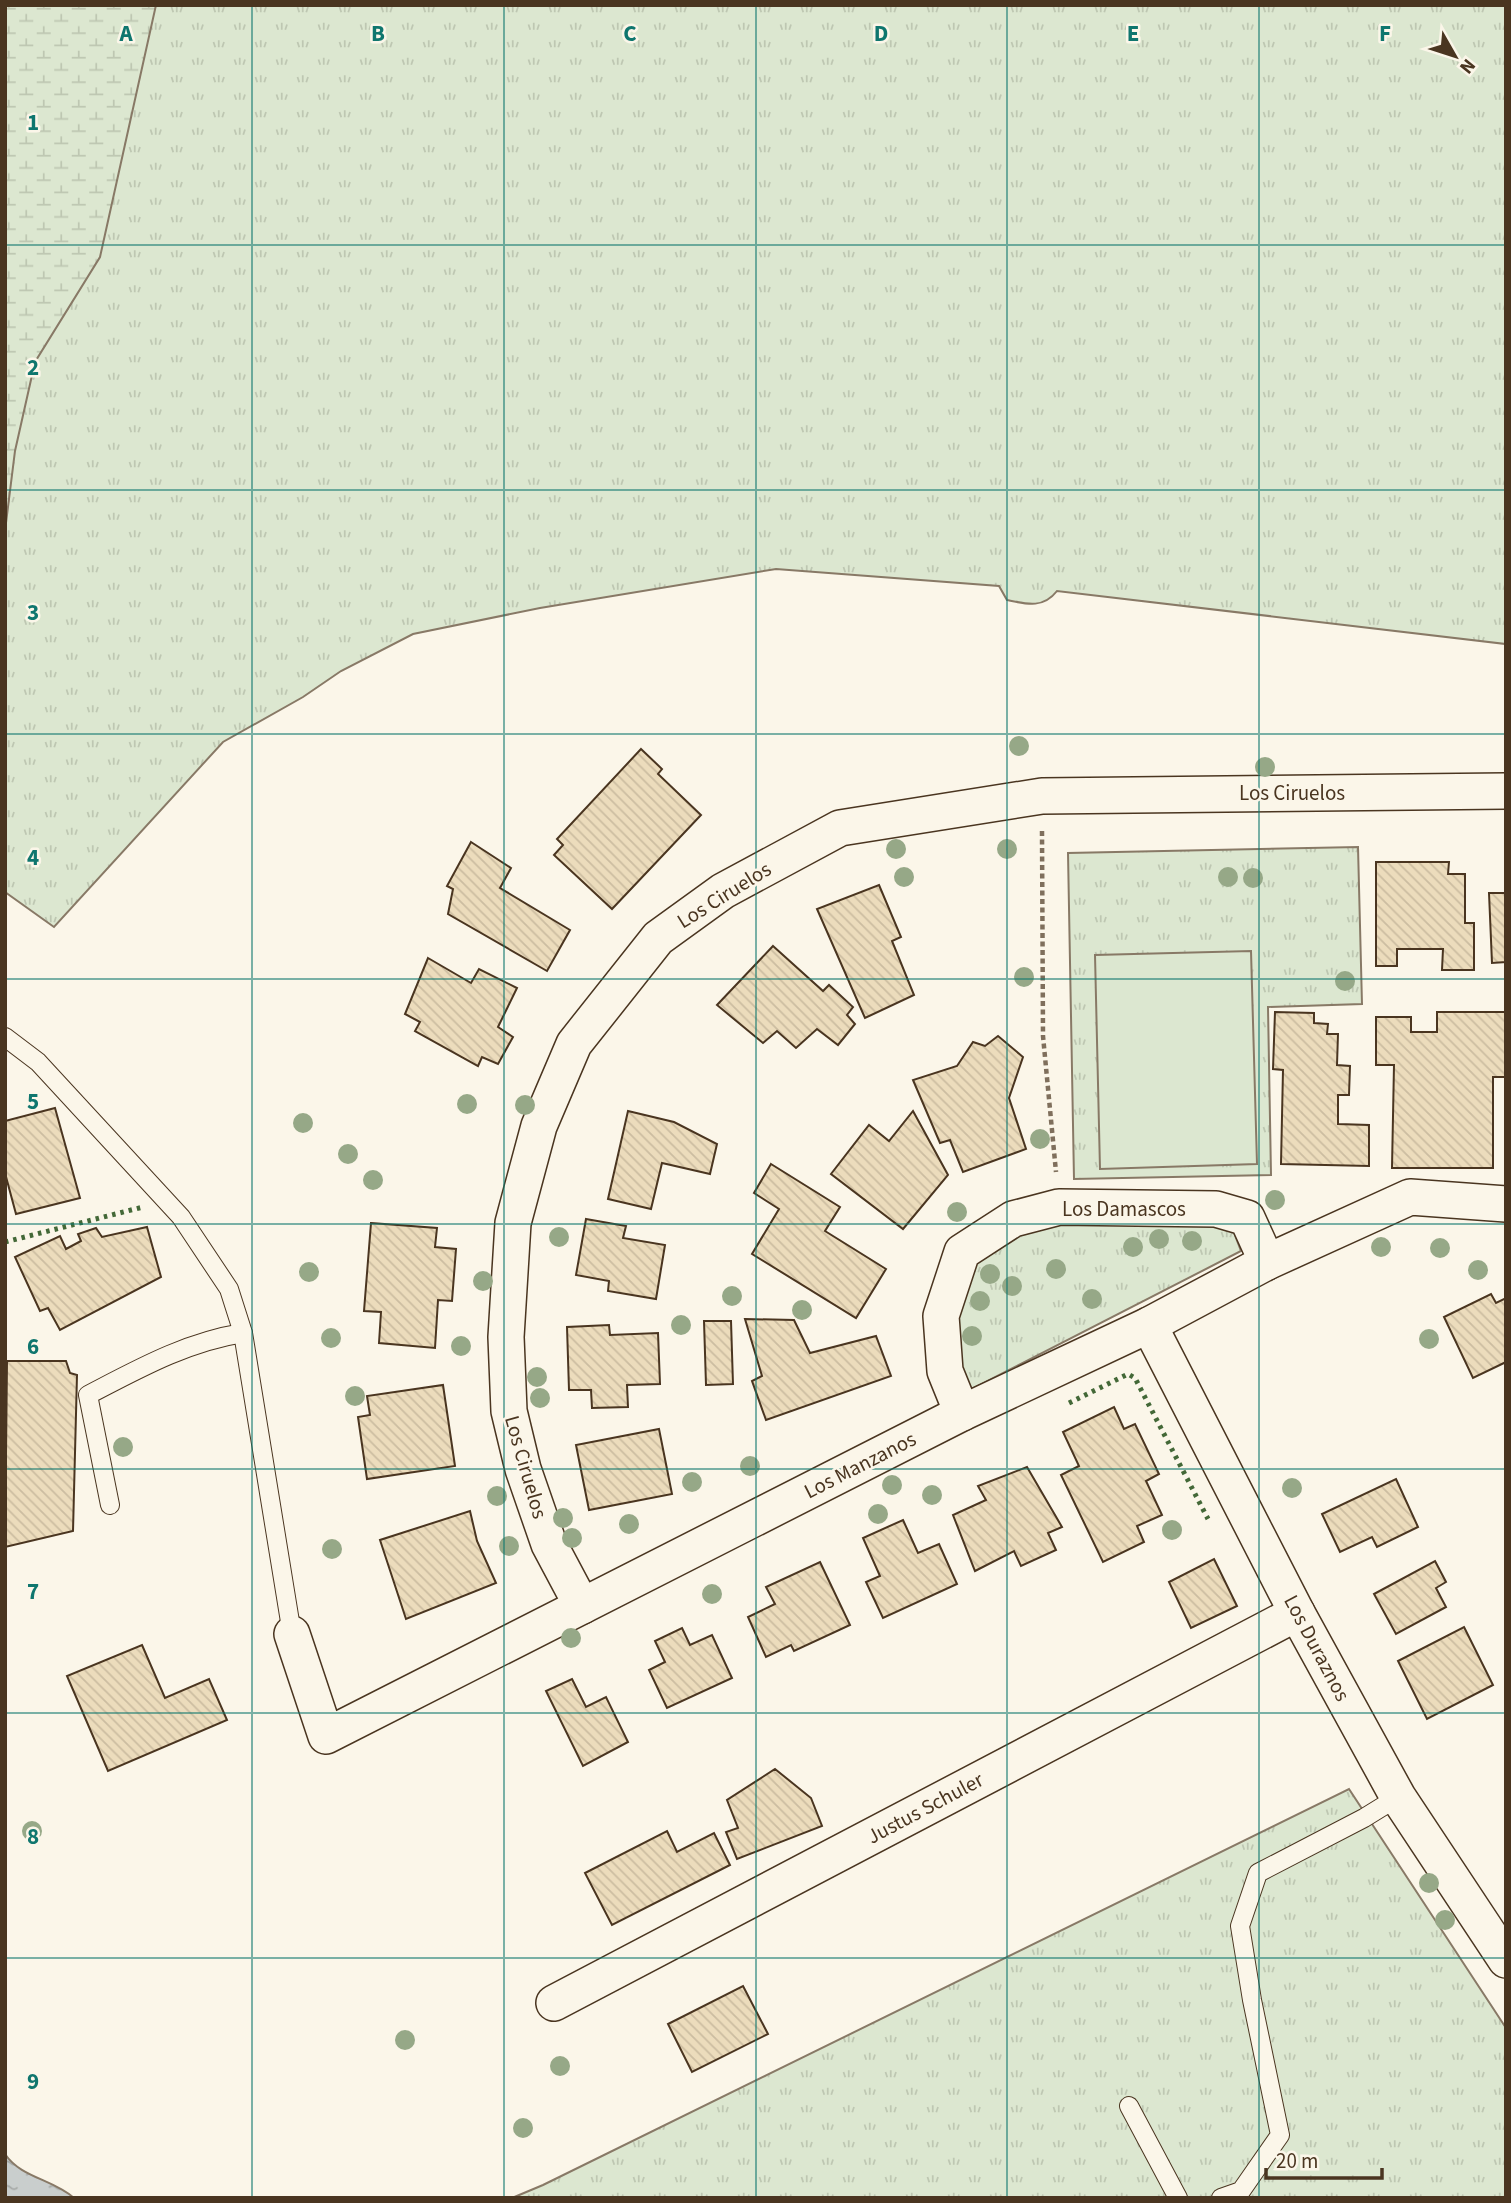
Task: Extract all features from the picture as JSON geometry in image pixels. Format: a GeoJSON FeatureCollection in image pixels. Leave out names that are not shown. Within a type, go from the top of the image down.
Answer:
{"type":"FeatureCollection","features":[{"type":"Feature","properties":{"kind":"street","name":"Los Ciruelos"},"geometry":{"type":"LineString","coordinates":[[583,1606],[549,1544],[523,1469],[509,1411],[506,1337],[513,1223],[540,1126],[574,1044],[658,938],[723,891],[840,828],[1042,796],[1506,791]]}},
{"type":"Feature","properties":{"kind":"street","name":"Los Manzanos"},"geometry":{"type":"LineString","coordinates":[[292,1634],[326,1736],[962,1413],[1149,1325],[1267,1262],[1410,1197],[1506,1205]]}},
{"type":"Feature","properties":{"kind":"street","name":"Los Damascos"},"geometry":{"type":"LineString","coordinates":[[962,1413],[945,1371],[941,1316],[962,1252],[1013,1219],[1059,1207],[1216,1209],[1247,1219],[1267,1262]]}},
{"type":"Feature","properties":{"kind":"street","name":"Los Duraznos"},"geometry":{"type":"LineString","coordinates":[[1149,1325],[1297,1612],[1398,1797],[1506,1960]]}},
{"type":"Feature","properties":{"kind":"street","name":"Justus Schuler"},"geometry":{"type":"LineString","coordinates":[[554,2003],[1297,1612]]}},
{"type":"Feature","properties":{"kind":"lane"},"geometry":{"type":"LineString","coordinates":[[5,1037],[38,1062],[181,1217],[229,1289],[243,1333],[292,1634]]}},
{"type":"Feature","properties":{"kind":"lane"},"geometry":{"type":"LineString","coordinates":[[110,1505],[88,1395],[164,1355],[214,1338],[243,1333]]}},
{"type":"Feature","properties":{"kind":"lane"},"geometry":{"type":"LineString","coordinates":[[1221,2198],[1241,2191],[1280,2135],[1252,2000],[1240,1926],[1258,1873],[1364,1818],[1398,1797]]}},
{"type":"Feature","properties":{"kind":"lane"},"geometry":{"type":"LineString","coordinates":[[1129,2106],[1178,2198]]}},
{"type":"Feature","properties":{"kind":"path"},"geometry":{"type":"LineString","coordinates":[[1042,796],[1043,1036],[1059,1207]]}},
{"type":"Feature","properties":{"kind":"green space"},"geometry":{"type":"Polygon","coordinates":[[[5,5],[1506,5],[1506,644],[1057,591],[1046,601],[1027,604],[1007,600],[999,586],[776,569],[540,608],[413,634],[341,671],[303,697],[223,742],[54,927],[5,892],[5,5]]]}},
{"type":"Feature","properties":{"kind":"green space"},"geometry":{"type":"Polygon","coordinates":[[[5,5],[156,5],[100,257],[35,362],[15,451],[5,531],[5,5]]]}},
{"type":"Feature","properties":{"kind":"green space"},"geometry":{"type":"Polygon","coordinates":[[[1358,847],[1362,1004],[1268,1007],[1271,1175],[1074,1179],[1068,853],[1358,847]]]}},
{"type":"Feature","properties":{"kind":"green space"},"geometry":{"type":"Polygon","coordinates":[[[1251,951],[1257,1164],[1100,1169],[1095,955],[1251,951]]]}},
{"type":"Feature","properties":{"kind":"green space"},"geometry":{"type":"Polygon","coordinates":[[[1024,1224],[1231,1225],[1241,1251],[972,1389],[963,1382],[954,1311],[974,1257],[1024,1224]]]}},
{"type":"Feature","properties":{"kind":"green space"},"geometry":{"type":"Polygon","coordinates":[[[1349,1789],[1506,2028],[1506,2198],[512,2198],[543,2185],[1349,1789]]]}},
{"type":"Feature","properties":{"kind":"water"},"geometry":{"type":"Polygon","coordinates":[[[5,2154],[20,2168],[57,2186],[74,2198],[5,2198],[5,2154]]]}},
{"type":"Feature","properties":{"kind":"building"},"geometry":{"type":"Polygon","coordinates":[[[641,749],[662,769],[658,774],[701,815],[612,909],[554,855],[563,845],[557,839],[641,749]]]}},
{"type":"Feature","properties":{"kind":"building"},"geometry":{"type":"Polygon","coordinates":[[[471,842],[511,868],[500,888],[570,930],[547,971],[448,914],[453,889],[447,886],[471,842]]]}},
{"type":"Feature","properties":{"kind":"building"},"geometry":{"type":"Polygon","coordinates":[[[1376,862],[1449,862],[1448,874],[1465,874],[1465,923],[1474,923],[1474,970],[1442,970],[1443,949],[1397,949],[1397,966],[1376,966],[1376,862]]]}},
{"type":"Feature","properties":{"kind":"building"},"geometry":{"type":"Polygon","coordinates":[[[879,885],[901,937],[892,941],[914,995],[865,1018],[817,909],[879,885]]]}},
{"type":"Feature","properties":{"kind":"building"},"geometry":{"type":"Polygon","coordinates":[[[1489,893],[1506,893],[1506,962],[1492,963],[1489,893]]]}},
{"type":"Feature","properties":{"kind":"building"},"geometry":{"type":"Polygon","coordinates":[[[773,946],[823,991],[829,985],[853,1007],[847,1015],[855,1024],[838,1045],[817,1029],[796,1048],[777,1031],[763,1043],[717,1005],[773,946]]]}},
{"type":"Feature","properties":{"kind":"building"},"geometry":{"type":"Polygon","coordinates":[[[428,958],[471,983],[479,969],[517,988],[498,1027],[513,1037],[498,1064],[482,1057],[478,1066],[415,1031],[420,1022],[405,1014],[428,958]]]}},
{"type":"Feature","properties":{"kind":"building"},"geometry":{"type":"Polygon","coordinates":[[[1275,1012],[1314,1013],[1314,1023],[1328,1024],[1327,1034],[1338,1034],[1337,1065],[1350,1066],[1349,1095],[1338,1095],[1338,1124],[1369,1125],[1369,1166],[1281,1164],[1283,1070],[1273,1069],[1275,1012]]]}},
{"type":"Feature","properties":{"kind":"building"},"geometry":{"type":"Polygon","coordinates":[[[1437,1012],[1506,1012],[1506,1077],[1493,1077],[1493,1168],[1392,1168],[1394,1065],[1376,1065],[1376,1017],[1411,1017],[1411,1032],[1437,1032],[1437,1012]]]}},
{"type":"Feature","properties":{"kind":"building"},"geometry":{"type":"Polygon","coordinates":[[[998,1036],[1023,1057],[1009,1098],[1026,1149],[963,1172],[950,1140],[940,1143],[913,1080],[957,1066],[973,1042],[985,1046],[998,1036]]]}},
{"type":"Feature","properties":{"kind":"building"},"geometry":{"type":"Polygon","coordinates":[[[55,1108],[80,1198],[16,1214],[5,1173],[5,1121],[55,1108]]]}},
{"type":"Feature","properties":{"kind":"building"},"geometry":{"type":"Polygon","coordinates":[[[628,1111],[674,1122],[717,1144],[710,1174],[662,1163],[651,1209],[608,1199],[628,1111]]]}},
{"type":"Feature","properties":{"kind":"building"},"geometry":{"type":"Polygon","coordinates":[[[913,1111],[948,1175],[903,1229],[831,1174],[869,1125],[889,1141],[913,1111]]]}},
{"type":"Feature","properties":{"kind":"building"},"geometry":{"type":"Polygon","coordinates":[[[771,1164],[840,1207],[825,1231],[886,1269],[856,1318],[752,1254],[779,1209],[754,1193],[771,1164]]]}},
{"type":"Feature","properties":{"kind":"building"},"geometry":{"type":"Polygon","coordinates":[[[586,1219],[626,1226],[623,1238],[665,1245],[656,1299],[608,1291],[609,1281],[576,1275],[586,1219]]]}},
{"type":"Feature","properties":{"kind":"building"},"geometry":{"type":"Polygon","coordinates":[[[371,1223],[437,1228],[435,1247],[456,1249],[452,1301],[438,1300],[435,1348],[379,1343],[381,1312],[364,1311],[371,1223]]]}},
{"type":"Feature","properties":{"kind":"building"},"geometry":{"type":"Polygon","coordinates":[[[147,1227],[161,1277],[60,1330],[48,1308],[40,1311],[15,1257],[60,1236],[66,1249],[81,1241],[78,1234],[96,1228],[102,1237],[147,1227]]]}},
{"type":"Feature","properties":{"kind":"building"},"geometry":{"type":"Polygon","coordinates":[[[1491,1294],[1496,1303],[1506,1298],[1506,1362],[1473,1378],[1444,1317],[1491,1294]]]}},
{"type":"Feature","properties":{"kind":"building"},"geometry":{"type":"Polygon","coordinates":[[[745,1319],[794,1320],[810,1353],[876,1336],[891,1376],[766,1420],[752,1381],[762,1376],[745,1319]]]}},
{"type":"Feature","properties":{"kind":"building"},"geometry":{"type":"Polygon","coordinates":[[[704,1321],[731,1321],[733,1384],[706,1385],[704,1321]]]}},
{"type":"Feature","properties":{"kind":"building"},"geometry":{"type":"Polygon","coordinates":[[[609,1325],[610,1335],[658,1333],[660,1384],[627,1385],[628,1407],[592,1408],[591,1390],[569,1390],[567,1327],[609,1325]]]}},
{"type":"Feature","properties":{"kind":"building"},"geometry":{"type":"Polygon","coordinates":[[[7,1361],[66,1361],[70,1373],[77,1375],[73,1531],[5,1547],[7,1361]]]}},
{"type":"Feature","properties":{"kind":"building"},"geometry":{"type":"Polygon","coordinates":[[[443,1385],[455,1466],[367,1479],[358,1417],[370,1415],[367,1396],[443,1385]]]}},
{"type":"Feature","properties":{"kind":"building"},"geometry":{"type":"Polygon","coordinates":[[[1114,1407],[1124,1429],[1135,1424],[1159,1474],[1146,1481],[1162,1515],[1137,1526],[1144,1542],[1103,1562],[1061,1475],[1079,1466],[1063,1432],[1114,1407]]]}},
{"type":"Feature","properties":{"kind":"building"},"geometry":{"type":"Polygon","coordinates":[[[659,1429],[672,1494],[589,1510],[576,1445],[659,1429]]]}},
{"type":"Feature","properties":{"kind":"building"},"geometry":{"type":"Polygon","coordinates":[[[1027,1467],[1062,1527],[1048,1533],[1056,1550],[1021,1566],[1014,1551],[975,1571],[953,1515],[986,1500],[978,1486],[1027,1467]]]}},
{"type":"Feature","properties":{"kind":"building"},"geometry":{"type":"Polygon","coordinates":[[[1396,1479],[1418,1527],[1377,1547],[1372,1537],[1340,1552],[1322,1514],[1396,1479]]]}},
{"type":"Feature","properties":{"kind":"building"},"geometry":{"type":"Polygon","coordinates":[[[470,1511],[477,1541],[496,1583],[406,1619],[380,1540],[470,1511]]]}},
{"type":"Feature","properties":{"kind":"building"},"geometry":{"type":"Polygon","coordinates":[[[903,1520],[918,1553],[939,1544],[957,1584],[883,1618],[866,1582],[880,1576],[863,1538],[903,1520]]]}},
{"type":"Feature","properties":{"kind":"building"},"geometry":{"type":"Polygon","coordinates":[[[1214,1559],[1237,1606],[1191,1628],[1169,1582],[1214,1559]]]}},
{"type":"Feature","properties":{"kind":"building"},"geometry":{"type":"Polygon","coordinates":[[[1435,1561],[1446,1582],[1436,1588],[1446,1607],[1396,1634],[1374,1594],[1435,1561]]]}},
{"type":"Feature","properties":{"kind":"building"},"geometry":{"type":"Polygon","coordinates":[[[820,1562],[850,1625],[794,1651],[791,1645],[766,1657],[748,1617],[775,1604],[766,1587],[820,1562]]]}},
{"type":"Feature","properties":{"kind":"building"},"geometry":{"type":"Polygon","coordinates":[[[1464,1627],[1493,1685],[1427,1719],[1398,1661],[1464,1627]]]}},
{"type":"Feature","properties":{"kind":"building"},"geometry":{"type":"Polygon","coordinates":[[[682,1628],[690,1645],[712,1635],[732,1678],[667,1708],[649,1670],[665,1662],[655,1641],[682,1628]]]}},
{"type":"Feature","properties":{"kind":"building"},"geometry":{"type":"Polygon","coordinates":[[[142,1645],[165,1698],[209,1679],[227,1720],[108,1771],[67,1676],[142,1645]]]}},
{"type":"Feature","properties":{"kind":"building"},"geometry":{"type":"Polygon","coordinates":[[[572,1679],[586,1707],[606,1697],[628,1742],[583,1766],[546,1691],[572,1679]]]}},
{"type":"Feature","properties":{"kind":"building"},"geometry":{"type":"Polygon","coordinates":[[[775,1769],[811,1798],[822,1826],[737,1859],[726,1832],[738,1828],[727,1800],[775,1769]]]}},
{"type":"Feature","properties":{"kind":"building"},"geometry":{"type":"Polygon","coordinates":[[[667,1831],[677,1852],[714,1833],[730,1865],[612,1925],[585,1873],[667,1831]]]}},
{"type":"Feature","properties":{"kind":"building"},"geometry":{"type":"Polygon","coordinates":[[[743,1986],[768,2034],[692,2072],[668,2024],[743,1986]]]}},
{"type":"Feature","properties":{"kind":"hedge"},"geometry":{"type":"LineString","coordinates":[[5,1242],[143,1207]]}},
{"type":"Feature","properties":{"kind":"hedge"},"geometry":{"type":"LineString","coordinates":[[1069,1403],[1128,1374],[1135,1378],[1208,1519]]}}]}
